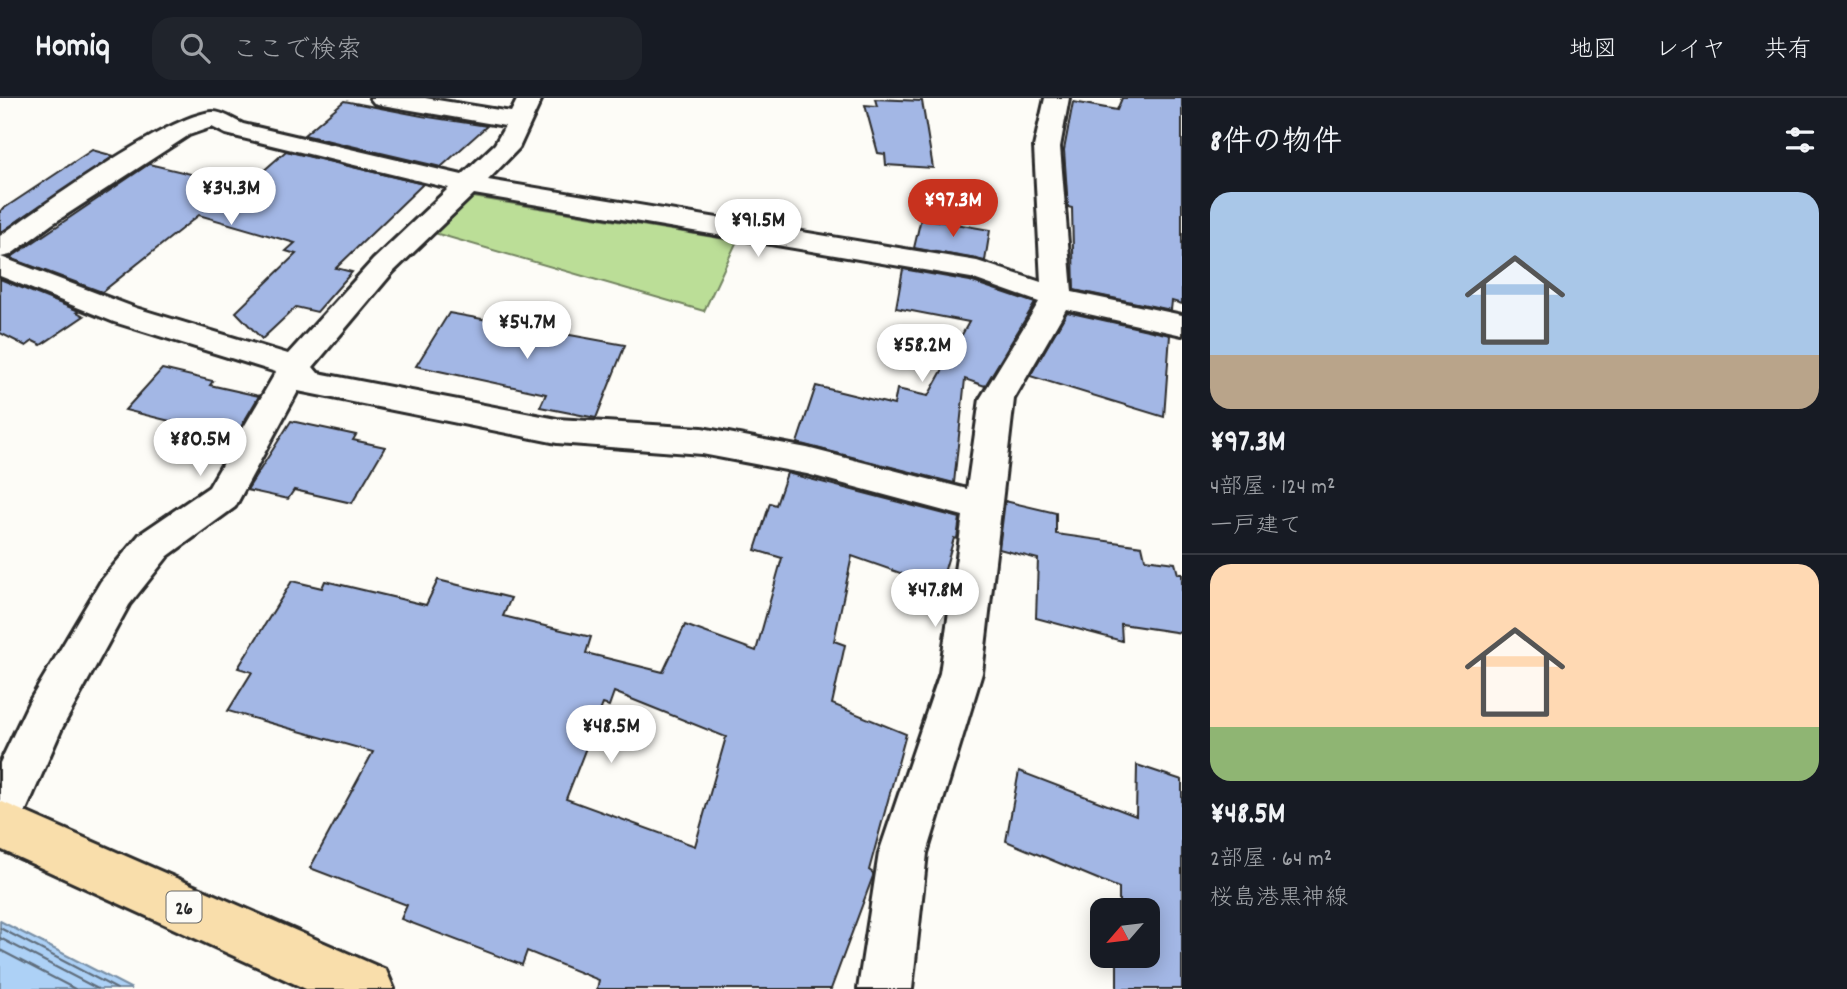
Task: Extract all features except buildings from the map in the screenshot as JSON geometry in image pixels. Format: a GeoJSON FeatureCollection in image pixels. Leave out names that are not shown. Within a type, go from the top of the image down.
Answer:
{"type":"FeatureCollection","features":[{"type":"Feature","properties":{"kind":"main road","name":"26"},"geometry":{"type":"LineString","coordinates":[[0,825],[367,989]]}},
{"type":"Feature","properties":{"kind":"street"},"geometry":{"type":"LineString","coordinates":[[0,815],[45,716],[115,593],[154,545],[222,497],[295,367],[383,266],[506,148],[525,109],[382,98]]}},
{"type":"Feature","properties":{"kind":"street"},"geometry":{"type":"LineString","coordinates":[[886,989],[903,853],[961,673],[997,399],[1056,298],[1047,147],[1056,98]]}},
{"type":"Feature","properties":{"kind":"street"},"geometry":{"type":"LineString","coordinates":[[0,249],[43,218],[215,109],[235,129],[470,185],[977,270],[1056,298],[1182,325]]}},
{"type":"Feature","properties":{"kind":"street"},"geometry":{"type":"LineString","coordinates":[[0,266],[125,315],[295,367],[307,382],[557,431],[702,441],[794,458],[982,507]]}},
{"type":"Feature","properties":{"kind":"green space"},"geometry":{"type":"Polygon","coordinates":[[[467,196],[737,241],[704,311],[431,232],[467,196]]]}},
{"type":"Feature","properties":{"kind":"water"},"geometry":{"type":"Polygon","coordinates":[[[0,921],[132,989],[0,989],[0,921]]]}}]}
